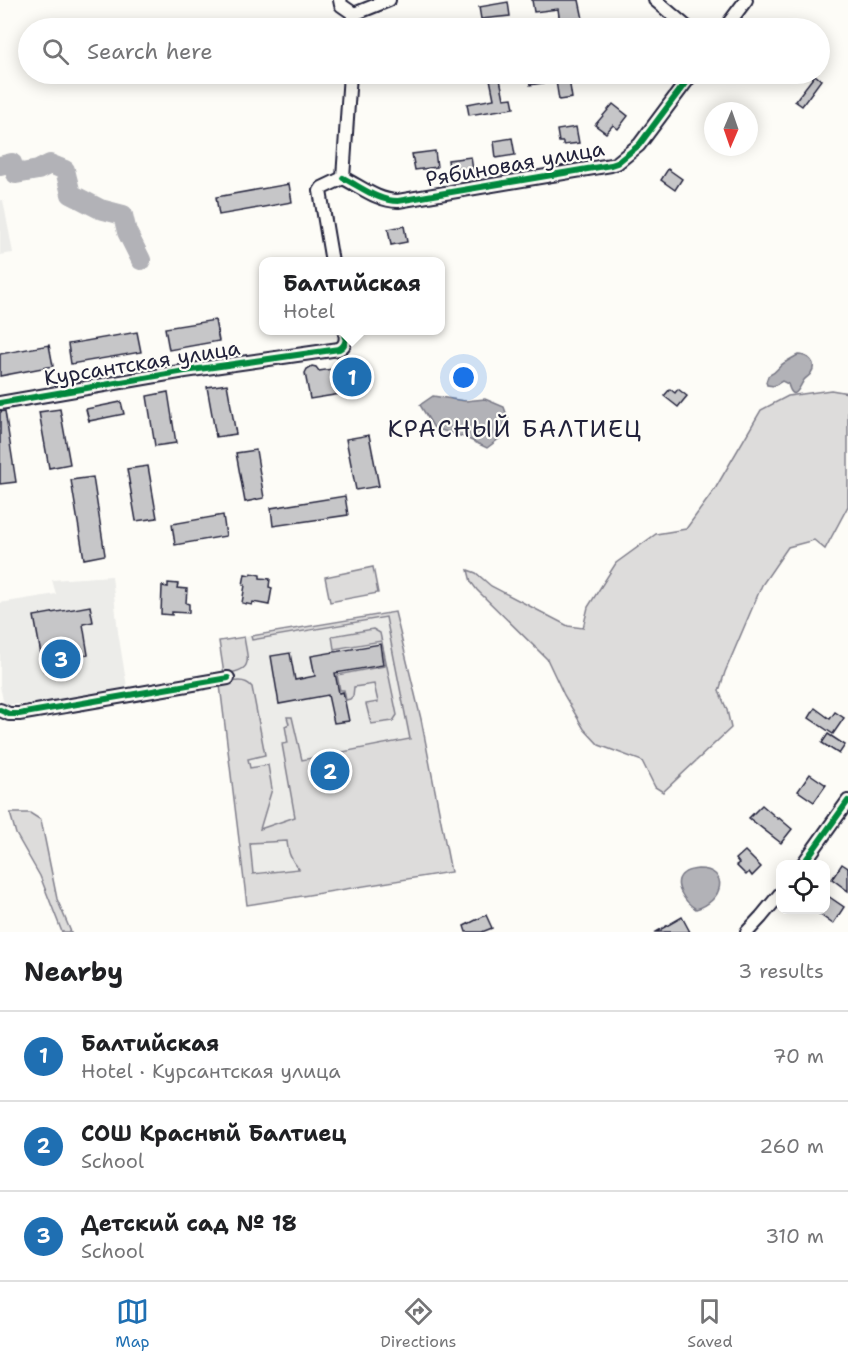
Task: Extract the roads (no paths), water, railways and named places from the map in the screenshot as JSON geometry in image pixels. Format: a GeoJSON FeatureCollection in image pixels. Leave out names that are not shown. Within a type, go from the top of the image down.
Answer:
{"type":"FeatureCollection","features":[{"type":"Feature","properties":{"kind":"street"},"geometry":{"type":"LineString","coordinates":[[340,0],[341,5],[354,14]]}},
{"type":"Feature","properties":{"kind":"street"},"geometry":{"type":"LineString","coordinates":[[354,14],[389,0]]}},
{"type":"Feature","properties":{"kind":"street"},"geometry":{"type":"LineString","coordinates":[[655,0],[676,18]]}},
{"type":"Feature","properties":{"kind":"street"},"geometry":{"type":"LineString","coordinates":[[732,18],[746,0]]}},
{"type":"Feature","properties":{"kind":"street"},"geometry":{"type":"LineString","coordinates":[[354,14],[354,18]]}},
{"type":"Feature","properties":{"kind":"street"},"geometry":{"type":"LineString","coordinates":[[331,257],[320,191],[343,178],[349,84]]}},
{"type":"Feature","properties":{"kind":"street","name":"Рябиновая улица"},"geometry":{"type":"LineString","coordinates":[[343,178],[380,198],[398,201],[611,165],[618,163],[639,145],[685,84]]}},
{"type":"Feature","properties":{"kind":"street","name":"Курсантская улица"},"geometry":{"type":"LineString","coordinates":[[0,403],[185,371],[339,349],[345,344],[345,335]]}},
{"type":"Feature","properties":{"kind":"street"},"geometry":{"type":"LineString","coordinates":[[0,710],[9,714],[20,714],[228,678]]}},
{"type":"Feature","properties":{"kind":"street"},"geometry":{"type":"LineString","coordinates":[[806,860],[848,801]]}},
{"type":"Feature","properties":{"kind":"street"},"geometry":{"type":"LineString","coordinates":[[747,932],[776,899]]}},
{"type":"Feature","properties":{"kind":"waterway"},"geometry":{"type":"LineString","coordinates":[[0,166],[12,163],[16,174],[38,170],[50,164],[65,170],[71,194],[100,209],[123,215],[127,232],[141,260]]}},
{"type":"Feature","properties":{"kind":"place","name":"Балтийская"},"geometry":{"type":"Point","coordinates":[352,377]}},
{"type":"Feature","properties":{"kind":"place","name":"Детский сад № 18"},"geometry":{"type":"Point","coordinates":[61,659]}},
{"type":"Feature","properties":{"kind":"place","name":"СОШ Красный Балтиец"},"geometry":{"type":"Point","coordinates":[330,771]}},
{"type":"Feature","properties":{"kind":"district","name":"КРАСНЫЙ БАЛТИЕЦ"},"geometry":{"type":"Point","coordinates":[515,429]}}]}
